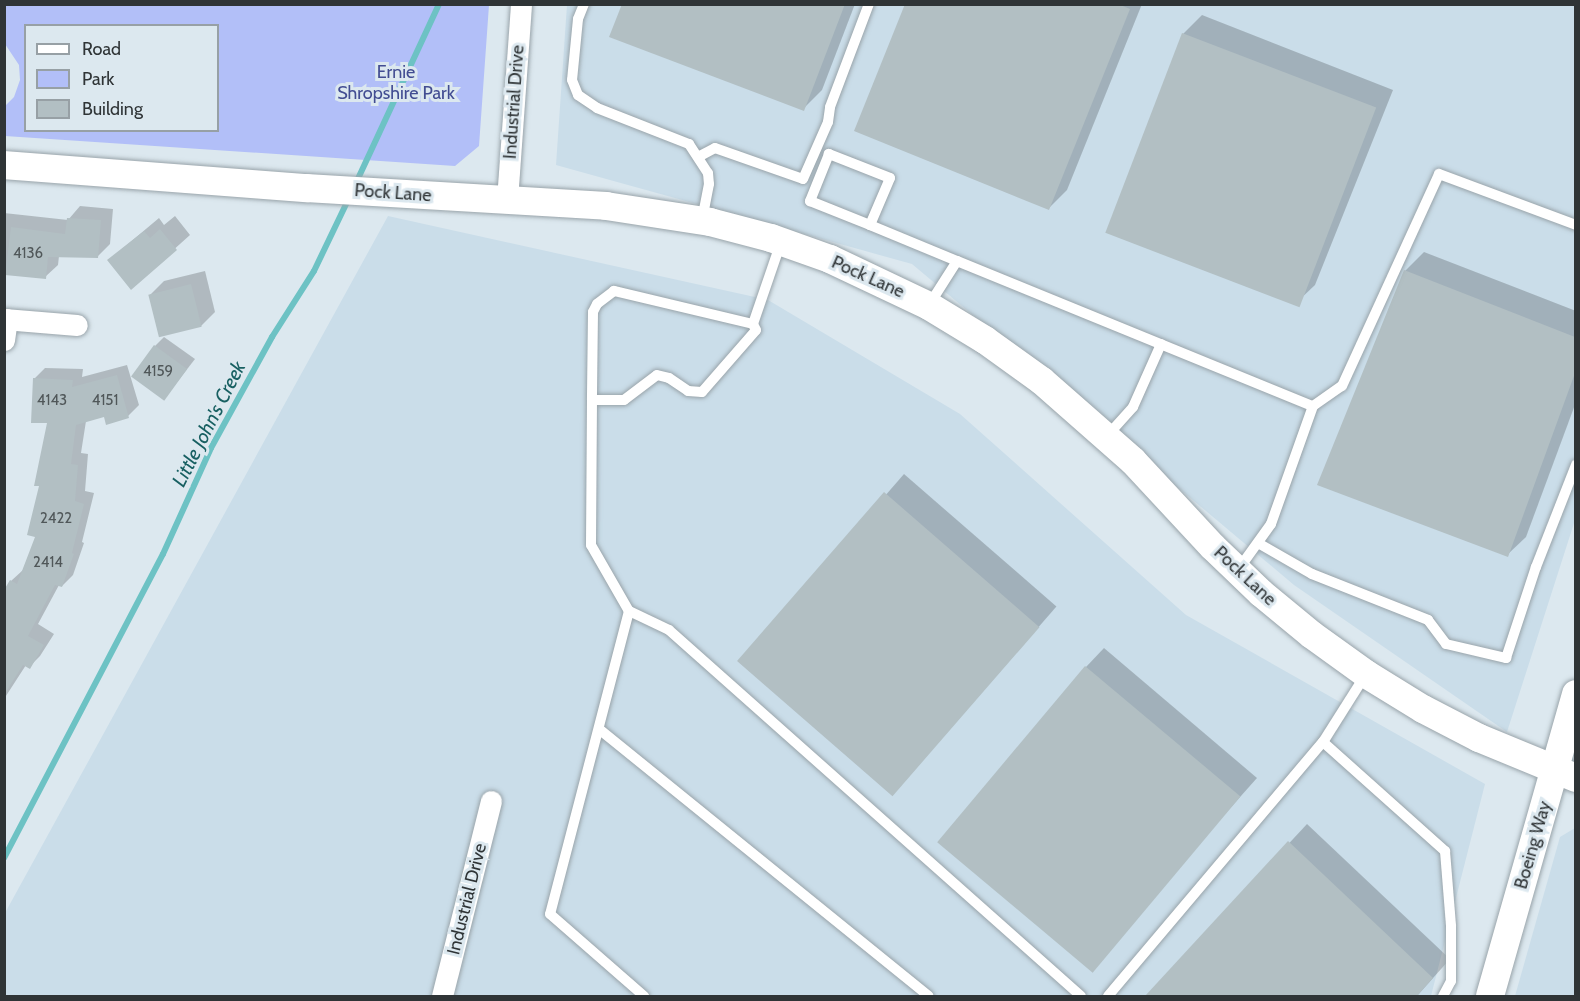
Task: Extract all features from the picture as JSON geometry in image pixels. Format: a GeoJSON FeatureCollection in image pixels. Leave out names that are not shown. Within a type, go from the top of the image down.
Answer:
{"type":"FeatureCollection","features":[{"type":"Feature","properties":{"kind":"street","name":"Industrial Drive"},"geometry":{"type":"LineString","coordinates":[[507,200],[521,4]]}},
{"type":"Feature","properties":{"kind":"street","name":"Pock Lane"},"geometry":{"type":"LineString","coordinates":[[4,165],[319,189],[606,206],[702,220],[781,242],[830,259],[929,306],[985,340],[1042,381],[1107,436],[1238,571],[1312,635],[1366,674],[1423,709],[1479,738],[1565,775]]}},
{"type":"Feature","properties":{"kind":"street"},"geometry":{"type":"LineString","coordinates":[[5,326],[77,325]]}},
{"type":"Feature","properties":{"kind":"street","name":"Boeing Way"},"geometry":{"type":"LineString","coordinates":[[1490,996],[1565,775],[1575,694]]}},
{"type":"Feature","properties":{"kind":"street","name":"Industrial Drive"},"geometry":{"type":"LineString","coordinates":[[442,996],[491,801]]}},
{"type":"Feature","properties":{"kind":"lane"},"geometry":{"type":"LineString","coordinates":[[584,4],[578,19],[572,80],[578,95],[597,108],[689,144],[708,173],[709,184],[702,220]]}},
{"type":"Feature","properties":{"kind":"lane"},"geometry":{"type":"LineString","coordinates":[[698,157],[715,148],[803,179],[828,122],[830,107],[869,4]]}},
{"type":"Feature","properties":{"kind":"lane"},"geometry":{"type":"LineString","coordinates":[[870,225],[890,178],[829,154],[810,201],[1313,406]]}},
{"type":"Feature","properties":{"kind":"lane"},"geometry":{"type":"LineString","coordinates":[[1238,571],[1271,524],[1313,406],[1342,386],[1439,174],[1575,225]]}},
{"type":"Feature","properties":{"kind":"lane"},"geometry":{"type":"LineString","coordinates":[[592,400],[624,400],[657,375],[669,378],[688,391],[702,392],[754,335],[756,330],[753,324],[781,242]]}},
{"type":"Feature","properties":{"kind":"lane"},"geometry":{"type":"LineString","coordinates":[[929,306],[957,261]]}},
{"type":"Feature","properties":{"kind":"lane"},"geometry":{"type":"LineString","coordinates":[[753,324],[614,291],[597,304],[593,312],[591,545],[629,611],[669,630],[1081,996]]}},
{"type":"Feature","properties":{"kind":"lane"},"geometry":{"type":"LineString","coordinates":[[1107,436],[1133,407],[1161,344]]}},
{"type":"Feature","properties":{"kind":"lane"},"geometry":{"type":"LineString","coordinates":[[1258,543],[1312,574],[1428,620],[1446,644],[1506,658],[1536,567],[1575,465]]}},
{"type":"Feature","properties":{"kind":"lane"},"geometry":{"type":"LineString","coordinates":[[629,611],[550,914],[644,996]]}},
{"type":"Feature","properties":{"kind":"lane"},"geometry":{"type":"LineString","coordinates":[[1108,996],[1323,742],[1366,674]]}},
{"type":"Feature","properties":{"kind":"lane"},"geometry":{"type":"LineString","coordinates":[[599,729],[929,996]]}},
{"type":"Feature","properties":{"kind":"lane"},"geometry":{"type":"LineString","coordinates":[[1323,742],[1445,851],[1451,926],[1451,981],[1443,996]]}},
{"type":"Feature","properties":{"kind":"shaded area"},"geometry":{"type":"Polygon","coordinates":[[[567,5],[1575,5],[1575,520],[1507,732],[1294,585],[912,264],[556,165],[567,5]]]}},
{"type":"Feature","properties":{"kind":"shaded area"},"geometry":{"type":"Polygon","coordinates":[[[388,216],[768,300],[960,414],[1186,615],[1485,784],[1431,996],[5,996],[5,913],[388,216]]]}},
{"type":"Feature","properties":{"kind":"shaded area"},"geometry":{"type":"Polygon","coordinates":[[[1575,828],[1575,996],[1515,996],[1560,837],[1575,828]]]}},
{"type":"Feature","properties":{"kind":"green space","name":"Ernie Shropshire Park"},"geometry":{"type":"Polygon","coordinates":[[[5,4],[489,5],[479,146],[455,166],[5,136],[5,106],[14,97],[20,80],[19,65],[5,44],[5,4]]]}},
{"type":"Feature","properties":{"kind":"building"},"geometry":{"type":"Polygon","coordinates":[[[622,4],[845,4],[804,111],[609,37],[622,4]]]}},
{"type":"Feature","properties":{"kind":"building"},"geometry":{"type":"Polygon","coordinates":[[[905,4],[1118,4],[1130,9],[1049,210],[854,131],[905,4]]]}},
{"type":"Feature","properties":{"kind":"building"},"geometry":{"type":"Polygon","coordinates":[[[1182,33],[1376,108],[1299,307],[1105,233],[1182,33]]]}},
{"type":"Feature","properties":{"kind":"building"},"geometry":{"type":"Polygon","coordinates":[[[67,218],[101,220],[98,258],[48,257],[46,279],[5,275],[11,227],[65,234],[67,218]]]}},
{"type":"Feature","properties":{"kind":"building"},"geometry":{"type":"Polygon","coordinates":[[[160,229],[177,250],[131,290],[107,260],[144,231],[150,238],[160,229]]]}},
{"type":"Feature","properties":{"kind":"building"},"geometry":{"type":"Polygon","coordinates":[[[1404,270],[1575,337],[1575,373],[1508,557],[1317,485],[1404,270]]]}},
{"type":"Feature","properties":{"kind":"building"},"geometry":{"type":"Polygon","coordinates":[[[191,284],[202,327],[159,337],[148,295],[191,284]]]}},
{"type":"Feature","properties":{"kind":"building"},"geometry":{"type":"Polygon","coordinates":[[[154,345],[187,369],[164,401],[131,377],[154,345]]]}},
{"type":"Feature","properties":{"kind":"building"},"geometry":{"type":"Polygon","coordinates":[[[117,375],[129,418],[106,425],[104,417],[76,425],[71,464],[78,465],[75,501],[84,504],[72,553],[74,554],[62,587],[55,585],[28,636],[44,645],[30,669],[23,665],[4,695],[4,590],[10,580],[17,584],[35,537],[27,535],[39,486],[34,486],[47,423],[31,423],[33,378],[73,380],[72,387],[117,375]]]}},
{"type":"Feature","properties":{"kind":"building"},"geometry":{"type":"Polygon","coordinates":[[[884,492],[1039,627],[893,796],[737,661],[884,492]]]}},
{"type":"Feature","properties":{"kind":"building"},"geometry":{"type":"Polygon","coordinates":[[[1085,666],[1241,796],[1093,973],[937,842],[1085,666]]]}},
{"type":"Feature","properties":{"kind":"building"},"geometry":{"type":"Polygon","coordinates":[[[1288,841],[1433,978],[1417,996],[1145,996],[1288,841]]]}},
{"type":"Feature","properties":{"kind":"waterway","name":"Little John's Creek"},"geometry":{"type":"LineString","coordinates":[[356,183],[439,4]]}},
{"type":"Feature","properties":{"kind":"waterway","name":"Little John's Creek"},"geometry":{"type":"LineString","coordinates":[[4,858],[163,554],[211,448],[272,337],[314,271],[349,198]]}}]}
